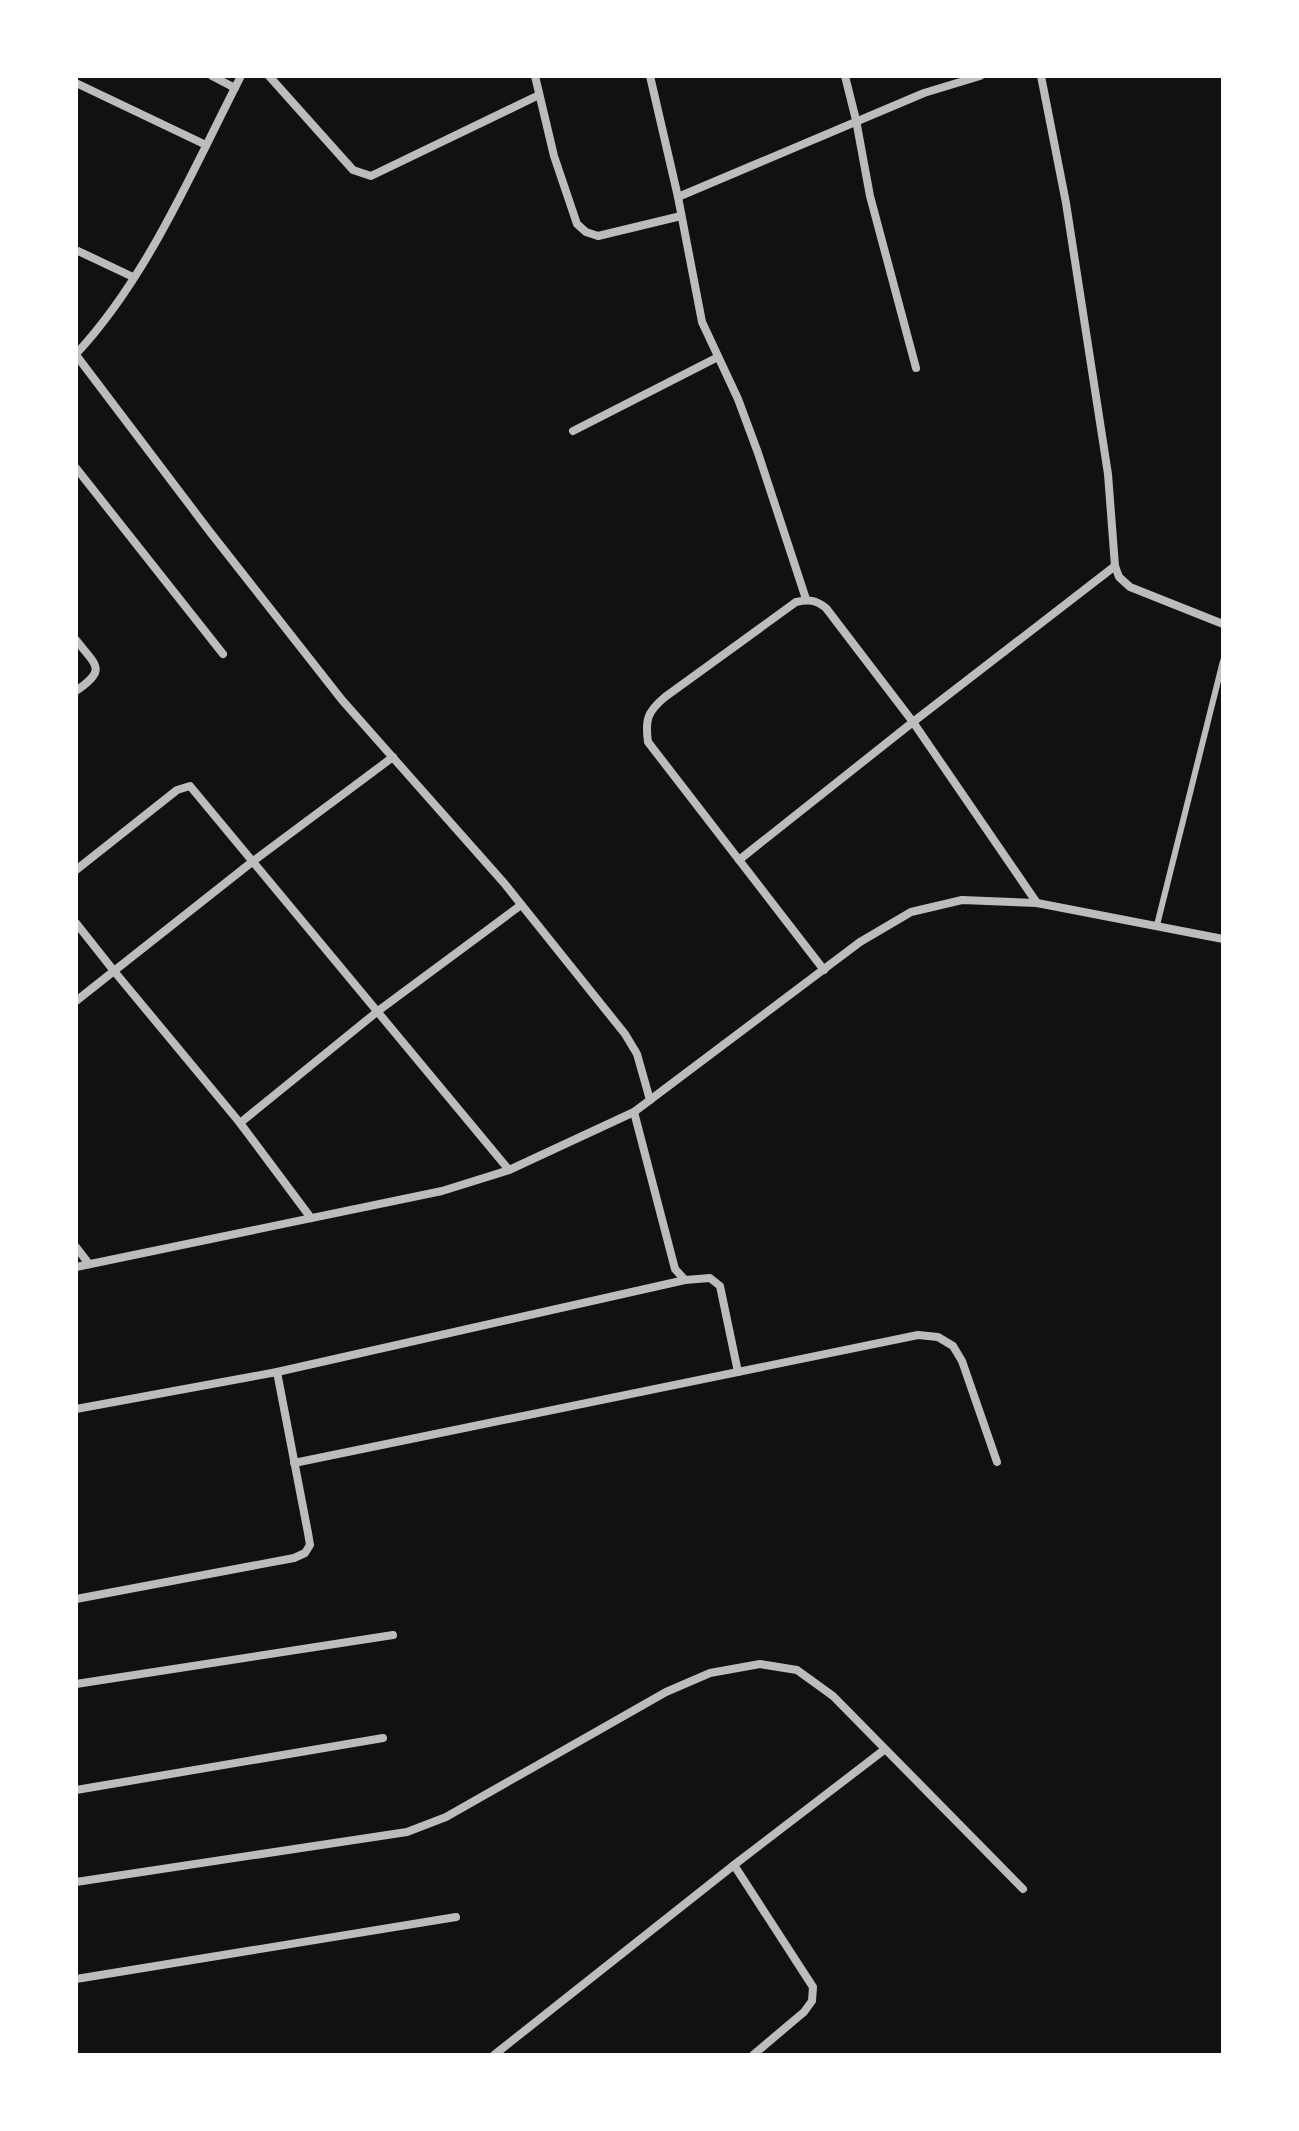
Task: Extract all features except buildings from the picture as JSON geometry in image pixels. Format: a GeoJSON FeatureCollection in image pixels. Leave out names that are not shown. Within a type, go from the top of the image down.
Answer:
{"type":"FeatureCollection","features":[{"type":"Feature","properties":{"kind":"street"},"geometry":{"type":"LineString","coordinates":[[212,76],[235,88]]}},
{"type":"Feature","properties":{"kind":"street"},"geometry":{"type":"LineString","coordinates":[[241,76],[160,235],[106,320],[80,342],[76,354],[314,664],[504,883],[625,1034],[637,1054],[650,1100]]}},
{"type":"Feature","properties":{"kind":"street"},"geometry":{"type":"LineString","coordinates":[[269,76],[353,170],[371,176],[539,95]]}},
{"type":"Feature","properties":{"kind":"street"},"geometry":{"type":"LineString","coordinates":[[535,76],[554,156],[577,224],[586,232],[598,236],[681,216]]}},
{"type":"Feature","properties":{"kind":"street"},"geometry":{"type":"LineString","coordinates":[[650,76],[702,322],[738,399],[806,599]]}},
{"type":"Feature","properties":{"kind":"street"},"geometry":{"type":"LineString","coordinates":[[845,76],[870,196],[916,368]]}},
{"type":"Feature","properties":{"kind":"street"},"geometry":{"type":"LineString","coordinates":[[678,197],[856,120],[924,93],[980,76]]}},
{"type":"Feature","properties":{"kind":"street"},"geometry":{"type":"LineString","coordinates":[[1041,76],[1066,203],[1108,474],[1115,566],[1119,577],[1130,587],[1223,624]]}},
{"type":"Feature","properties":{"kind":"street"},"geometry":{"type":"LineString","coordinates":[[76,83],[206,145]]}},
{"type":"Feature","properties":{"kind":"street"},"geometry":{"type":"LineString","coordinates":[[76,250],[133,277]]}},
{"type":"Feature","properties":{"kind":"street"},"geometry":{"type":"LineString","coordinates":[[573,431],[718,357]]}},
{"type":"Feature","properties":{"kind":"street"},"geometry":{"type":"LineString","coordinates":[[76,468],[223,654]]}},
{"type":"Feature","properties":{"kind":"street"},"geometry":{"type":"LineString","coordinates":[[739,860],[1115,566]]}},
{"type":"Feature","properties":{"kind":"street"},"geometry":{"type":"LineString","coordinates":[[824,970],[648,742],[646,726],[651,708],[796,602],[806,599],[817,601],[826,608],[913,722],[1037,903]]}},
{"type":"Feature","properties":{"kind":"street"},"geometry":{"type":"LineString","coordinates":[[76,640],[95,664],[96,672],[94,678],[76,691]]}},
{"type":"Feature","properties":{"kind":"street"},"geometry":{"type":"LineString","coordinates":[[76,1001],[252,862],[393,757]]}},
{"type":"Feature","properties":{"kind":"street"},"geometry":{"type":"LineString","coordinates":[[76,870],[177,790],[190,786],[509,1170]]}},
{"type":"Feature","properties":{"kind":"street"},"geometry":{"type":"LineString","coordinates":[[76,1267],[442,1191],[509,1170],[634,1112],[860,942],[911,912],[962,900],[1037,903],[1223,939]]}},
{"type":"Feature","properties":{"kind":"street"},"geometry":{"type":"LineString","coordinates":[[240,1123],[378,1011],[521,905]]}},
{"type":"Feature","properties":{"kind":"street"},"geometry":{"type":"LineString","coordinates":[[76,923],[240,1123],[311,1218]]}},
{"type":"Feature","properties":{"kind":"street"},"geometry":{"type":"LineString","coordinates":[[634,1112],[675,1269],[685,1280]]}},
{"type":"Feature","properties":{"kind":"street"},"geometry":{"type":"LineString","coordinates":[[76,1247],[89,1264]]}},
{"type":"Feature","properties":{"kind":"street"},"geometry":{"type":"LineString","coordinates":[[76,1409],[277,1372],[685,1280],[710,1278],[720,1286],[738,1372]]}},
{"type":"Feature","properties":{"kind":"street"},"geometry":{"type":"LineString","coordinates":[[294,1463],[918,1335],[938,1337],[953,1346],[962,1361],[997,1462]]}},
{"type":"Feature","properties":{"kind":"street"},"geometry":{"type":"LineString","coordinates":[[76,1599],[294,1558],[305,1553],[310,1545],[277,1372]]}},
{"type":"Feature","properties":{"kind":"street"},"geometry":{"type":"LineString","coordinates":[[76,1684],[393,1635]]}},
{"type":"Feature","properties":{"kind":"street"},"geometry":{"type":"LineString","coordinates":[[76,1882],[407,1832],[446,1817],[666,1692],[710,1673],[760,1664],[797,1670],[833,1696],[1023,1889]]}},
{"type":"Feature","properties":{"kind":"street"},"geometry":{"type":"LineString","coordinates":[[76,1790],[383,1738]]}},
{"type":"Feature","properties":{"kind":"street"},"geometry":{"type":"LineString","coordinates":[[494,2055],[884,1750]]}},
{"type":"Feature","properties":{"kind":"street"},"geometry":{"type":"LineString","coordinates":[[734,1865],[813,1987],[812,2001],[804,2012],[753,2055]]}},
{"type":"Feature","properties":{"kind":"street"},"geometry":{"type":"LineString","coordinates":[[76,1979],[456,1917]]}},
{"type":"Feature","properties":{"kind":"lane"},"geometry":{"type":"LineString","coordinates":[[1157,925],[1223,661]]}}]}
